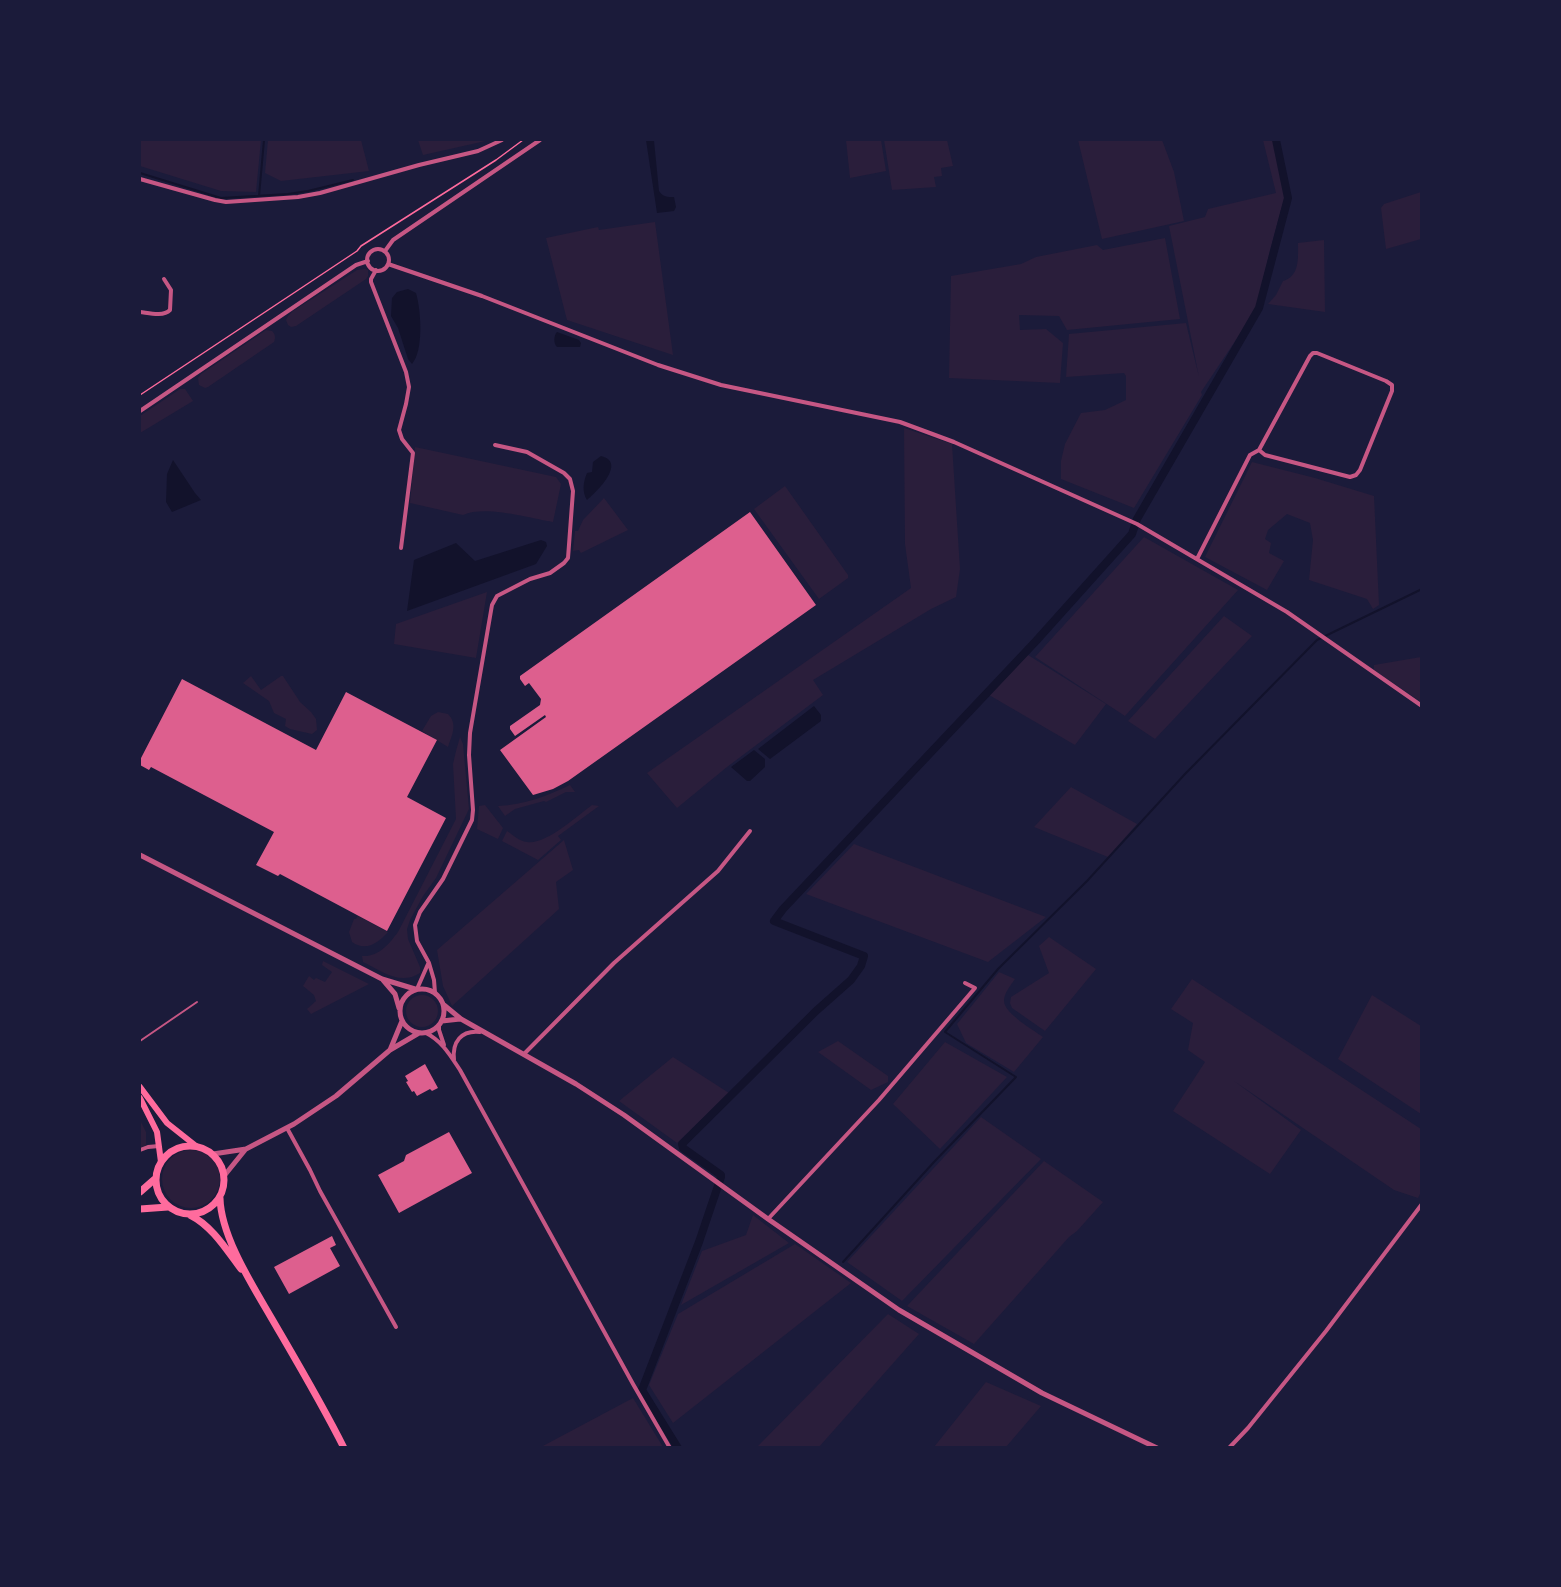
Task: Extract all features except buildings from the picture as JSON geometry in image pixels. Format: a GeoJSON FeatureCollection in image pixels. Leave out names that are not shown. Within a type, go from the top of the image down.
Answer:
{"type":"FeatureCollection","features":[{"type":"Feature","properties":{"kind":"main road"},"geometry":{"type":"LineString","coordinates":[[140,1087],[167,1123],[196,1146],[213,1154],[222,1167],[225,1184],[220,1198],[220,1208],[228,1233],[249,1279],[344,1448]]}},
{"type":"Feature","properties":{"kind":"main road"},"geometry":{"type":"LineString","coordinates":[[140,1098],[157,1132],[160,1146],[161,1162],[156,1178],[160,1197],[168,1207],[200,1220],[249,1279]]}},
{"type":"Feature","properties":{"kind":"main road"},"geometry":{"type":"LineString","coordinates":[[161,1162],[172,1150],[196,1146]]}},
{"type":"Feature","properties":{"kind":"main road"},"geometry":{"type":"LineString","coordinates":[[140,1192],[156,1178]]}},
{"type":"Feature","properties":{"kind":"main road"},"geometry":{"type":"LineString","coordinates":[[190,1215],[207,1210],[220,1198]]}},
{"type":"Feature","properties":{"kind":"main road"},"geometry":{"type":"LineString","coordinates":[[140,1209],[168,1207]]}},
{"type":"Feature","properties":{"kind":"street"},"geometry":{"type":"LineString","coordinates":[[140,178],[226,202],[298,197],[478,151],[502,140]]}},
{"type":"Feature","properties":{"kind":"street"},"geometry":{"type":"LineString","coordinates":[[385,251],[393,240],[540,140]]}},
{"type":"Feature","properties":{"kind":"street"},"geometry":{"type":"LineString","coordinates":[[373,250],[385,251],[388,264],[383,270],[370,267],[369,255],[373,250]]}},
{"type":"Feature","properties":{"kind":"street"},"geometry":{"type":"LineString","coordinates":[[140,411],[356,265],[368,261]]}},
{"type":"Feature","properties":{"kind":"street"},"geometry":{"type":"LineString","coordinates":[[388,264],[482,296],[658,365],[721,385],[900,422],[954,442],[1137,524],[1287,612],[1422,706]]}},
{"type":"Feature","properties":{"kind":"street"},"geometry":{"type":"LineString","coordinates":[[376,270],[371,282],[406,372],[409,387],[399,430],[402,439],[413,453],[401,548]]}},
{"type":"Feature","properties":{"kind":"street"},"geometry":{"type":"LineString","coordinates":[[140,312],[166,314],[170,310],[171,290],[164,279]]}},
{"type":"Feature","properties":{"kind":"street"},"geometry":{"type":"LineString","coordinates":[[1197,559],[1250,455],[1259,450],[1313,353],[1392,385],[1392,391],[1356,476],[1350,477],[1276,458],[1265,455],[1259,450]]}},
{"type":"Feature","properties":{"kind":"street"},"geometry":{"type":"LineString","coordinates":[[435,993],[429,963],[417,941],[415,925],[420,912],[443,879],[472,820],[470,733],[492,605],[497,596],[530,579],[550,573],[568,558],[573,491],[570,479],[564,472],[527,452],[495,445]]}},
{"type":"Feature","properties":{"kind":"street"},"geometry":{"type":"LineString","coordinates":[[524,1054],[614,963],[718,870],[750,831]]}},
{"type":"Feature","properties":{"kind":"street"},"geometry":{"type":"LineString","coordinates":[[140,855],[382,979],[416,989],[427,989],[435,993],[444,1005],[444,1016],[439,1030],[444,1046]]}},
{"type":"Feature","properties":{"kind":"street"},"geometry":{"type":"LineString","coordinates":[[399,1008],[408,993],[416,989],[429,963]]}},
{"type":"Feature","properties":{"kind":"street"},"geometry":{"type":"LineString","coordinates":[[382,979],[395,994],[402,1021],[409,1029],[426,1033],[434,1030],[441,1023],[461,1019]]}},
{"type":"Feature","properties":{"kind":"street"},"geometry":{"type":"LineString","coordinates":[[768,1219],[879,1100],[975,988],[965,983]]}},
{"type":"Feature","properties":{"kind":"street"},"geometry":{"type":"LineString","coordinates":[[444,1005],[461,1019],[576,1084],[624,1115],[899,1310],[1042,1393],[1157,1448]]}},
{"type":"Feature","properties":{"kind":"street"},"geometry":{"type":"LineString","coordinates":[[390,1050],[402,1021]]}},
{"type":"Feature","properties":{"kind":"street"},"geometry":{"type":"LineString","coordinates":[[454,1061],[455,1044],[460,1037],[471,1032],[486,1033]]}},
{"type":"Feature","properties":{"kind":"street"},"geometry":{"type":"LineString","coordinates":[[213,1154],[246,1149],[287,1128],[336,1096],[390,1050],[419,1033]]}},
{"type":"Feature","properties":{"kind":"street"},"geometry":{"type":"LineString","coordinates":[[426,1033],[435,1037],[454,1061],[670,1448]]}},
{"type":"Feature","properties":{"kind":"street"},"geometry":{"type":"LineString","coordinates":[[287,1128],[396,1327]]}},
{"type":"Feature","properties":{"kind":"street"},"geometry":{"type":"LineString","coordinates":[[140,1150],[160,1146]]}},
{"type":"Feature","properties":{"kind":"street"},"geometry":{"type":"LineString","coordinates":[[224,1176],[246,1149]]}},
{"type":"Feature","properties":{"kind":"street"},"geometry":{"type":"LineString","coordinates":[[1229,1448],[1248,1428],[1326,1331],[1422,1204]]}},
{"type":"Feature","properties":{"kind":"lane"},"geometry":{"type":"LineString","coordinates":[[140,1041],[197,1002]]}},
{"type":"Feature","properties":{"kind":"path"},"geometry":{"type":"LineString","coordinates":[[140,395],[523,140]]}},
{"type":"Feature","properties":{"kind":"shaded area"},"geometry":{"type":"Polygon","coordinates":[[[140,140],[261,140],[256,192],[221,191],[140,166],[140,140]]]}},
{"type":"Feature","properties":{"kind":"shaded area"},"geometry":{"type":"Polygon","coordinates":[[[268,140],[361,140],[369,171],[281,181],[265,173],[268,140]]]}},
{"type":"Feature","properties":{"kind":"shaded area"},"geometry":{"type":"Polygon","coordinates":[[[418,140],[490,140],[423,155],[418,140]]]}},
{"type":"Feature","properties":{"kind":"shaded area"},"geometry":{"type":"Polygon","coordinates":[[[646,140],[654,141],[659,191],[665,196],[674,197],[676,207],[674,211],[657,213],[646,140]]]}},
{"type":"Feature","properties":{"kind":"shaded area"},"geometry":{"type":"Polygon","coordinates":[[[846,140],[881,140],[886,171],[850,178],[846,140]]]}},
{"type":"Feature","properties":{"kind":"shaded area"},"geometry":{"type":"Polygon","coordinates":[[[884,140],[947,140],[953,166],[941,168],[942,176],[934,177],[936,187],[892,190],[884,140]]]}},
{"type":"Feature","properties":{"kind":"shaded area"},"geometry":{"type":"Polygon","coordinates":[[[1078,140],[1162,140],[1174,172],[1184,221],[1102,239],[1078,140]]]}},
{"type":"Feature","properties":{"kind":"shaded area"},"geometry":{"type":"Polygon","coordinates":[[[1263,140],[1274,140],[1285,196],[1256,310],[1201,392],[1202,395],[1134,508],[1061,479],[1061,461],[1065,444],[1081,413],[1105,410],[1126,400],[1124,373],[1066,377],[1069,334],[1186,323],[1199,377],[1169,226],[1205,217],[1208,209],[1276,193],[1263,140]]]}},
{"type":"Feature","properties":{"kind":"shaded area"},"geometry":{"type":"Polygon","coordinates":[[[1421,192],[1421,239],[1386,249],[1381,208],[1384,204],[1421,192]]]}},
{"type":"Feature","properties":{"kind":"shaded area"},"geometry":{"type":"Polygon","coordinates":[[[655,222],[673,355],[567,320],[546,238],[598,227],[599,230],[655,222]]]}},
{"type":"Feature","properties":{"kind":"shaded area"},"geometry":{"type":"Polygon","coordinates":[[[1165,238],[1180,319],[1067,330],[1059,316],[1019,315],[1020,330],[1046,329],[1063,343],[1060,383],[949,378],[951,276],[1021,264],[1036,257],[1097,245],[1103,250],[1165,238]]]}},
{"type":"Feature","properties":{"kind":"shaded area"},"geometry":{"type":"Polygon","coordinates":[[[1324,240],[1325,312],[1268,304],[1283,281],[1289,279],[1295,271],[1298,260],[1298,243],[1324,240]]]}},
{"type":"Feature","properties":{"kind":"shaded area"},"geometry":{"type":"Polygon","coordinates":[[[357,270],[368,270],[366,279],[296,326],[288,325],[286,320],[293,311],[357,270]]]}},
{"type":"Feature","properties":{"kind":"shaded area"},"geometry":{"type":"Polygon","coordinates":[[[408,289],[416,293],[420,319],[420,340],[416,358],[412,364],[391,316],[392,298],[397,292],[408,289]]]}},
{"type":"Feature","properties":{"kind":"shaded area"},"geometry":{"type":"Polygon","coordinates":[[[266,330],[274,333],[274,342],[208,387],[199,385],[198,378],[201,374],[266,330]]]}},
{"type":"Feature","properties":{"kind":"shaded area"},"geometry":{"type":"Polygon","coordinates":[[[557,332],[579,340],[580,347],[557,347],[554,339],[557,332]]]}},
{"type":"Feature","properties":{"kind":"shaded area"},"geometry":{"type":"Polygon","coordinates":[[[180,389],[185,389],[193,401],[140,433],[140,416],[180,389]]]}},
{"type":"Feature","properties":{"kind":"shaded area"},"geometry":{"type":"Polygon","coordinates":[[[904,428],[952,444],[960,569],[956,597],[931,609],[813,680],[823,695],[727,767],[677,808],[647,773],[911,588],[905,544],[904,428]]]}},
{"type":"Feature","properties":{"kind":"shaded area"},"geometry":{"type":"Polygon","coordinates":[[[415,447],[556,477],[561,484],[553,522],[483,511],[463,515],[410,503],[415,447]]]}},
{"type":"Feature","properties":{"kind":"shaded area"},"geometry":{"type":"Polygon","coordinates":[[[601,456],[608,459],[611,470],[603,484],[587,500],[584,490],[586,476],[587,473],[592,472],[593,462],[601,456]]]}},
{"type":"Feature","properties":{"kind":"shaded area"},"geometry":{"type":"Polygon","coordinates":[[[173,460],[201,500],[172,512],[166,502],[167,474],[173,460]]]}},
{"type":"Feature","properties":{"kind":"shaded area"},"geometry":{"type":"Polygon","coordinates":[[[1252,462],[1374,496],[1379,605],[1373,609],[1367,599],[1309,580],[1313,540],[1310,523],[1287,514],[1268,530],[1265,539],[1271,543],[1269,553],[1284,561],[1267,590],[1205,557],[1252,462]]]}},
{"type":"Feature","properties":{"kind":"shaded area"},"geometry":{"type":"Polygon","coordinates":[[[785,486],[848,575],[848,578],[819,599],[754,509],[785,486]]]}},
{"type":"Feature","properties":{"kind":"shaded area"},"geometry":{"type":"Polygon","coordinates":[[[604,498],[628,530],[581,553],[579,550],[573,551],[575,531],[578,531],[583,520],[604,498]]]}},
{"type":"Feature","properties":{"kind":"shaded area"},"geometry":{"type":"Polygon","coordinates":[[[1144,537],[1238,590],[1125,716],[1035,657],[1144,537]]]}},
{"type":"Feature","properties":{"kind":"shaded area"},"geometry":{"type":"Polygon","coordinates":[[[541,540],[546,542],[547,546],[536,564],[407,611],[414,560],[456,543],[475,561],[541,540]]]}},
{"type":"Feature","properties":{"kind":"shaded area"},"geometry":{"type":"Polygon","coordinates":[[[487,592],[476,658],[394,644],[396,624],[487,592]]]}},
{"type":"Feature","properties":{"kind":"shaded area"},"geometry":{"type":"Polygon","coordinates":[[[1224,616],[1252,636],[1155,739],[1128,721],[1224,616]]]}},
{"type":"Feature","properties":{"kind":"shaded area"},"geometry":{"type":"Polygon","coordinates":[[[1028,655],[1106,704],[1075,745],[989,695],[1028,655]]]}},
{"type":"Feature","properties":{"kind":"shaded area"},"geometry":{"type":"Polygon","coordinates":[[[1421,657],[1421,702],[1374,670],[1374,665],[1421,657]]]}},
{"type":"Feature","properties":{"kind":"shaded area"},"geometry":{"type":"Polygon","coordinates":[[[251,676],[261,690],[283,676],[300,702],[316,719],[317,730],[312,734],[285,726],[286,719],[274,713],[269,701],[243,683],[251,676]]]}},
{"type":"Feature","properties":{"kind":"shaded area"},"geometry":{"type":"Polygon","coordinates":[[[814,706],[821,715],[821,721],[770,759],[758,749],[814,706]]]}},
{"type":"Feature","properties":{"kind":"shaded area"},"geometry":{"type":"Polygon","coordinates":[[[438,712],[448,714],[453,722],[448,747],[422,731],[431,716],[438,712]]]}},
{"type":"Feature","properties":{"kind":"shaded area"},"geometry":{"type":"Polygon","coordinates":[[[460,737],[463,744],[469,809],[436,878],[423,896],[407,929],[408,939],[420,967],[420,973],[413,977],[398,978],[363,962],[362,956],[378,952],[398,932],[456,819],[453,764],[460,737]]]}},
{"type":"Feature","properties":{"kind":"shaded area"},"geometry":{"type":"Polygon","coordinates":[[[754,750],[765,759],[765,767],[750,781],[747,781],[731,767],[754,750]]]}},
{"type":"Feature","properties":{"kind":"shaded area"},"geometry":{"type":"Polygon","coordinates":[[[570,785],[575,792],[566,792],[546,802],[515,809],[505,816],[498,806],[535,799],[570,785]]]}},
{"type":"Feature","properties":{"kind":"shaded area"},"geometry":{"type":"Polygon","coordinates":[[[1071,787],[1137,824],[1108,857],[1034,827],[1071,787]]]}},
{"type":"Feature","properties":{"kind":"shaded area"},"geometry":{"type":"Polygon","coordinates":[[[485,805],[503,828],[498,839],[477,829],[479,806],[485,805]]]}},
{"type":"Feature","properties":{"kind":"shaded area"},"geometry":{"type":"Polygon","coordinates":[[[592,805],[599,806],[558,836],[561,840],[538,860],[502,841],[507,831],[527,842],[543,839],[561,829],[592,805]]]}},
{"type":"Feature","properties":{"kind":"shaded area"},"geometry":{"type":"Polygon","coordinates":[[[564,840],[573,870],[556,882],[559,909],[452,1006],[443,986],[437,950],[564,840]]]}},
{"type":"Feature","properties":{"kind":"shaded area"},"geometry":{"type":"Polygon","coordinates":[[[854,844],[1046,917],[988,962],[806,894],[854,844]]]}},
{"type":"Feature","properties":{"kind":"shaded area"},"geometry":{"type":"Polygon","coordinates":[[[358,916],[388,932],[372,945],[357,945],[352,942],[349,932],[354,919],[358,916]]]}},
{"type":"Feature","properties":{"kind":"shaded area"},"geometry":{"type":"Polygon","coordinates":[[[1049,937],[1096,969],[1045,1031],[1012,1008],[1010,1003],[1011,997],[1049,973],[1039,946],[1049,937]]]}},
{"type":"Feature","properties":{"kind":"shaded area"},"geometry":{"type":"Polygon","coordinates":[[[323,961],[369,984],[311,1014],[307,1009],[316,1001],[314,995],[303,986],[309,976],[314,980],[316,978],[325,982],[332,972],[322,965],[323,961]]]}},
{"type":"Feature","properties":{"kind":"shaded area"},"geometry":{"type":"Polygon","coordinates":[[[999,972],[1015,979],[1005,995],[1005,1006],[1020,1021],[1043,1037],[1014,1072],[966,1043],[957,1024],[999,972]]]}},
{"type":"Feature","properties":{"kind":"shaded area"},"geometry":{"type":"Polygon","coordinates":[[[1192,979],[1421,1129],[1421,1192],[1418,1198],[1394,1190],[1234,1081],[1301,1130],[1270,1174],[1173,1111],[1205,1062],[1188,1050],[1193,1023],[1171,1009],[1192,979]]]}},
{"type":"Feature","properties":{"kind":"shaded area"},"geometry":{"type":"Polygon","coordinates":[[[422,995],[433,1000],[438,1011],[433,1022],[422,1027],[411,1022],[406,1011],[411,1000],[422,995]]]}},
{"type":"Feature","properties":{"kind":"shaded area"},"geometry":{"type":"Polygon","coordinates":[[[1372,995],[1421,1026],[1421,1114],[1338,1059],[1372,995]]]}},
{"type":"Feature","properties":{"kind":"shaded area"},"geometry":{"type":"Polygon","coordinates":[[[838,1041],[888,1076],[888,1082],[871,1090],[818,1052],[838,1041]]]}},
{"type":"Feature","properties":{"kind":"shaded area"},"geometry":{"type":"Polygon","coordinates":[[[945,1042],[1007,1077],[940,1149],[893,1104],[945,1042]]]}},
{"type":"Feature","properties":{"kind":"shaded area"},"geometry":{"type":"Polygon","coordinates":[[[673,1057],[729,1093],[677,1143],[619,1101],[673,1057]]]}},
{"type":"Feature","properties":{"kind":"shaded area"},"geometry":{"type":"Polygon","coordinates":[[[981,1117],[1041,1159],[902,1301],[847,1262],[981,1117]]]}},
{"type":"Feature","properties":{"kind":"shaded area"},"geometry":{"type":"Polygon","coordinates":[[[140,1120],[146,1132],[146,1145],[140,1148],[140,1120]]]}},
{"type":"Feature","properties":{"kind":"shaded area"},"geometry":{"type":"Polygon","coordinates":[[[191,1150],[207,1155],[215,1163],[220,1179],[215,1195],[207,1203],[191,1208],[175,1203],[167,1195],[162,1179],[167,1163],[175,1155],[191,1150]]]}},
{"type":"Feature","properties":{"kind":"shaded area"},"geometry":{"type":"Polygon","coordinates":[[[1044,1161],[1103,1202],[974,1344],[907,1306],[1044,1161]]]}},
{"type":"Feature","properties":{"kind":"shaded area"},"geometry":{"type":"Polygon","coordinates":[[[753,1215],[789,1243],[681,1305],[702,1251],[746,1235],[753,1215]]]}},
{"type":"Feature","properties":{"kind":"shaded area"},"geometry":{"type":"Polygon","coordinates":[[[795,1244],[851,1283],[673,1423],[649,1385],[678,1314],[795,1244]]]}},
{"type":"Feature","properties":{"kind":"shaded area"},"geometry":{"type":"Polygon","coordinates":[[[888,1314],[919,1334],[819,1447],[757,1447],[888,1314]]]}},
{"type":"Feature","properties":{"kind":"shaded area"},"geometry":{"type":"Polygon","coordinates":[[[986,1382],[1041,1406],[1006,1447],[934,1447],[986,1382]]]}},
{"type":"Feature","properties":{"kind":"shaded area"},"geometry":{"type":"Polygon","coordinates":[[[633,1398],[663,1447],[541,1447],[633,1398]]]}},
{"type":"Feature","properties":{"kind":"waterway"},"geometry":{"type":"LineString","coordinates":[[259,196],[264,140]]}},
{"type":"Feature","properties":{"kind":"waterway"},"geometry":{"type":"LineString","coordinates":[[678,1448],[642,1390],[699,1242],[721,1177],[683,1148],[682,1144],[816,1011],[851,980],[861,966],[864,956],[774,921],[1036,641],[1132,534],[1137,519],[1259,308],[1288,198],[1276,140]]}},
{"type":"Feature","properties":{"kind":"waterway"},"geometry":{"type":"LineString","coordinates":[[140,173],[221,198],[288,194],[353,180]]}},
{"type":"Feature","properties":{"kind":"waterway"},"geometry":{"type":"LineString","coordinates":[[843,1262],[934,1162],[1016,1077],[945,1032],[998,969],[1087,881],[1185,774],[1317,640],[1422,589]]}}]}
